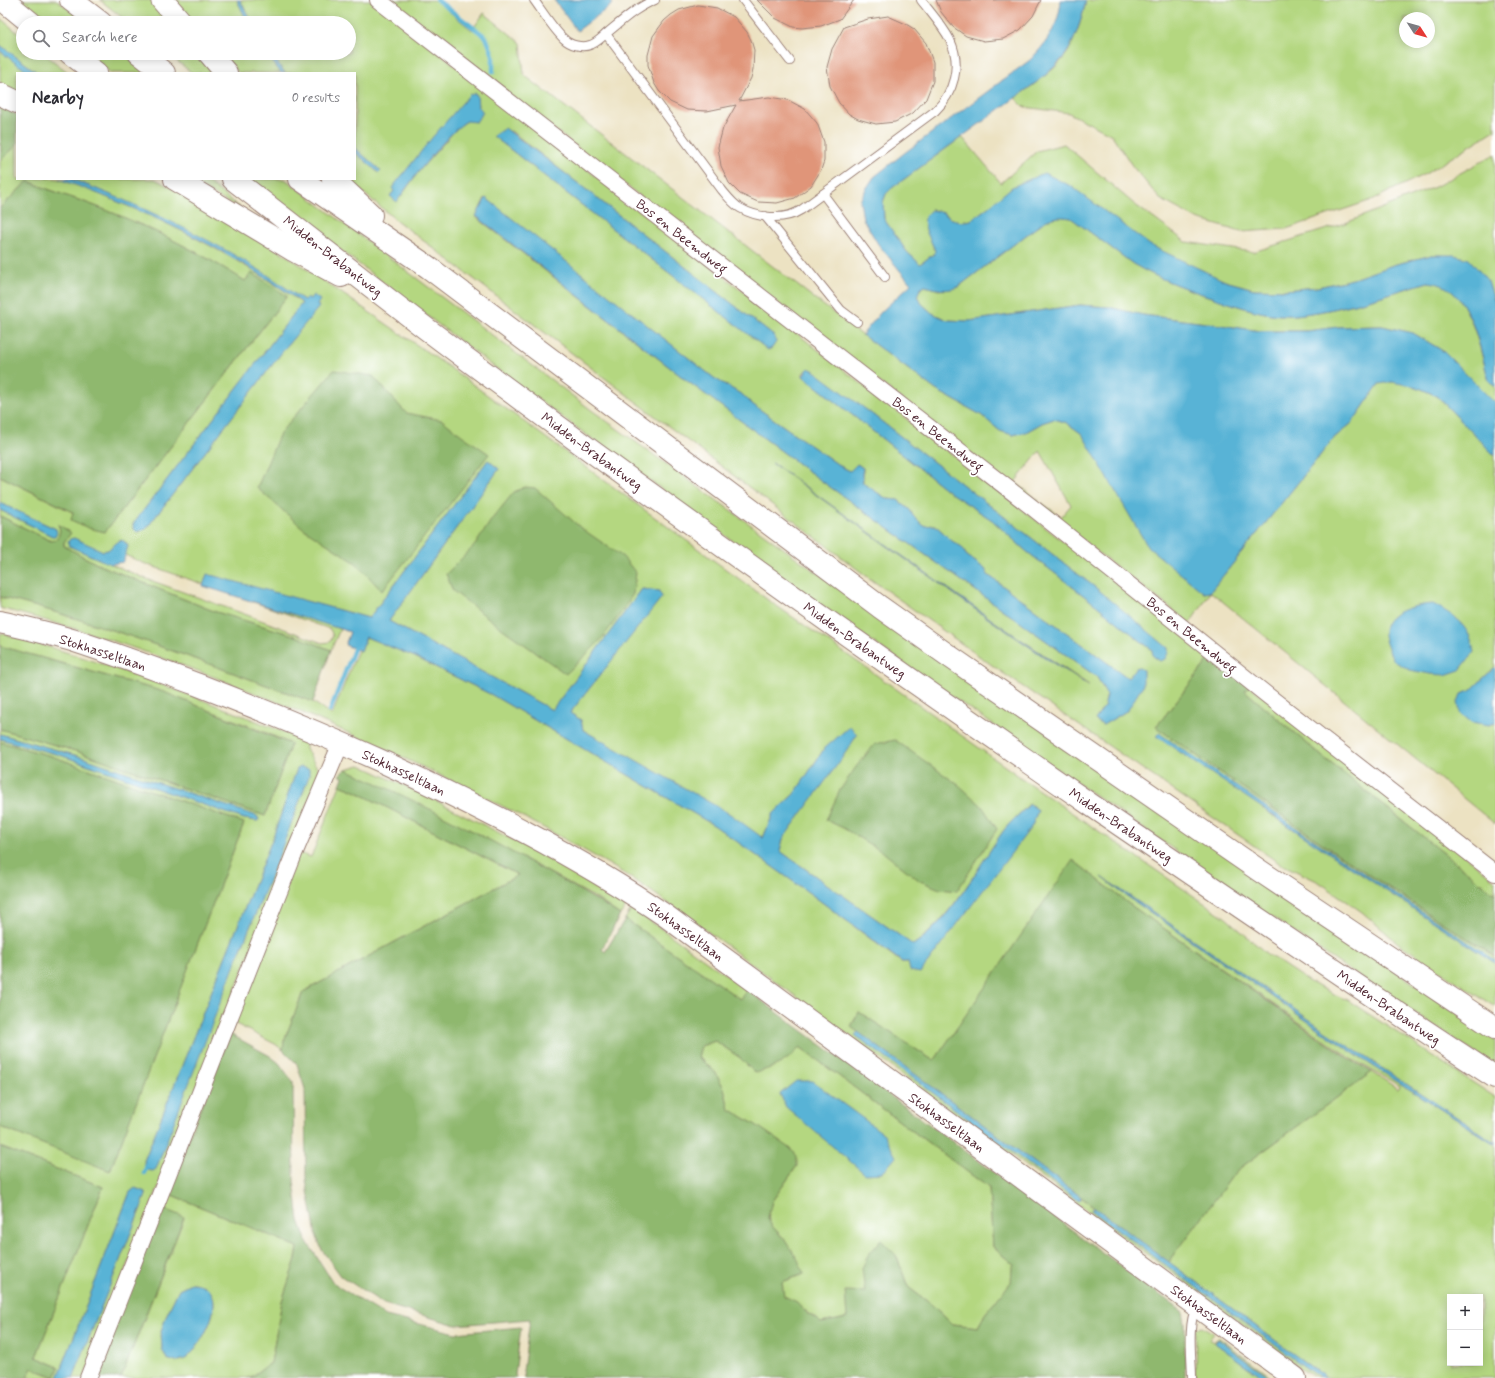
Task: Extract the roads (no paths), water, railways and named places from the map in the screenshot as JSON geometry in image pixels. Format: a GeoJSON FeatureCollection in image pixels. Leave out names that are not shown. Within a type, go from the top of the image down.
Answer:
{"type":"FeatureCollection","features":[{"type":"Feature","properties":{"kind":"main road"},"geometry":{"type":"LineString","coordinates":[[3,0],[22,16]]}},
{"type":"Feature","properties":{"kind":"main road"},"geometry":{"type":"LineString","coordinates":[[71,0],[92,16]]}},
{"type":"Feature","properties":{"kind":"main road"},"geometry":{"type":"LineString","coordinates":[[162,0],[176,16]]}},
{"type":"Feature","properties":{"kind":"main road"},"geometry":{"type":"LineString","coordinates":[[79,60],[95,72]]}},
{"type":"Feature","properties":{"kind":"main road"},"geometry":{"type":"LineString","coordinates":[[148,60],[163,72]]}},
{"type":"Feature","properties":{"kind":"main road"},"geometry":{"type":"LineString","coordinates":[[215,60],[225,72]]}},
{"type":"Feature","properties":{"kind":"main road"},"geometry":{"type":"LineString","coordinates":[[0,94],[16,102]]}},
{"type":"Feature","properties":{"kind":"main road"},"geometry":{"type":"LineString","coordinates":[[176,180],[293,250],[399,308]]}},
{"type":"Feature","properties":{"kind":"main road","name":"Midden-Brabantweg"},"geometry":{"type":"LineString","coordinates":[[234,180],[399,308],[577,440],[754,568],[1012,750],[1230,900],[1495,1076]]}},
{"type":"Feature","properties":{"kind":"main road"},"geometry":{"type":"LineString","coordinates":[[301,180],[428,267],[880,607],[1260,871],[1495,1028]]}},
{"type":"Feature","properties":{"kind":"main road"},"geometry":{"type":"LineString","coordinates":[[334,180],[428,267]]}},
{"type":"Feature","properties":{"kind":"main road","name":"Stokhasseltlaan"},"geometry":{"type":"LineString","coordinates":[[0,622],[77,642],[127,659],[263,710],[341,743],[484,810],[540,839],[630,892],[672,921],[1295,1378]]}},
{"type":"Feature","properties":{"kind":"street","name":"Bos en Beemdweg"},"geometry":{"type":"LineString","coordinates":[[378,0],[1015,494],[1495,874]]}},
{"type":"Feature","properties":{"kind":"street"},"geometry":{"type":"LineString","coordinates":[[88,1378],[292,862],[341,743]]}},
{"type":"Feature","properties":{"kind":"lane"},"geometry":{"type":"LineString","coordinates":[[534,0],[563,39],[575,45],[590,45],[638,9],[656,0]]}},
{"type":"Feature","properties":{"kind":"lane"},"geometry":{"type":"LineString","coordinates":[[743,0],[790,61]]}},
{"type":"Feature","properties":{"kind":"lane"},"geometry":{"type":"LineString","coordinates":[[606,34],[722,190],[739,207],[755,214],[765,216],[784,216],[797,213],[824,194],[935,111],[946,100],[953,86],[955,72],[954,49],[950,39],[921,0]]}},
{"type":"Feature","properties":{"kind":"lane"},"geometry":{"type":"LineString","coordinates":[[824,194],[885,277]]}},
{"type":"Feature","properties":{"kind":"lane"},"geometry":{"type":"LineString","coordinates":[[765,216],[841,310],[857,322]]}},
{"type":"Feature","properties":{"kind":"lane"},"geometry":{"type":"LineString","coordinates":[[1192,1378],[1192,1326],[1193,1314],[1197,1305]]}},
{"type":"Feature","properties":{"kind":"water"},"geometry":{"type":"Polygon","coordinates":[[[237,0],[240,0],[248,16],[245,16],[237,0]]]}},
{"type":"Feature","properties":{"kind":"water"},"geometry":{"type":"Polygon","coordinates":[[[554,0],[610,0],[613,4],[577,31],[554,0]]]}},
{"type":"Feature","properties":{"kind":"water"},"geometry":{"type":"Polygon","coordinates":[[[1061,0],[1086,0],[1081,20],[1075,35],[1069,49],[1060,61],[1041,79],[892,188],[886,194],[883,202],[884,219],[907,252],[920,264],[934,254],[935,251],[925,224],[927,214],[931,210],[942,212],[950,218],[960,222],[971,220],[1012,187],[1044,173],[1071,186],[1150,245],[1225,281],[1254,289],[1285,290],[1318,287],[1353,279],[1393,265],[1432,255],[1454,255],[1469,259],[1488,281],[1495,303],[1495,387],[1489,381],[1477,336],[1464,306],[1454,294],[1443,285],[1428,282],[1366,301],[1320,312],[1292,315],[1269,314],[1247,309],[1204,295],[1153,274],[1133,264],[1071,218],[1063,217],[1049,219],[1042,223],[958,287],[945,290],[925,286],[920,289],[917,296],[922,304],[932,313],[947,320],[969,321],[1080,305],[1108,307],[1143,315],[1260,331],[1307,331],[1338,327],[1382,326],[1413,333],[1443,351],[1495,403],[1495,456],[1437,396],[1417,387],[1392,382],[1379,384],[1352,423],[1334,438],[1210,592],[1204,593],[1148,547],[1082,434],[1067,423],[1054,419],[1042,423],[1026,432],[1013,435],[1000,431],[981,415],[936,390],[862,335],[881,312],[911,284],[878,244],[863,219],[860,201],[866,189],[874,177],[903,154],[1030,60],[1042,47],[1051,33],[1058,18],[1061,0]]]}},
{"type":"Feature","properties":{"kind":"water"},"geometry":{"type":"Polygon","coordinates":[[[0,45],[16,57],[16,60],[20,60],[37,72],[28,71],[0,51],[0,45]]]}},
{"type":"Feature","properties":{"kind":"water"},"geometry":{"type":"Polygon","coordinates":[[[271,60],[275,60],[284,72],[280,72],[271,60]]]}},
{"type":"Feature","properties":{"kind":"water"},"geometry":{"type":"Polygon","coordinates":[[[474,93],[477,95],[478,106],[483,112],[476,122],[467,121],[440,146],[419,171],[397,202],[390,196],[394,191],[392,188],[431,139],[470,94],[472,95],[474,93]]]}},
{"type":"Feature","properties":{"kind":"water"},"geometry":{"type":"Polygon","coordinates":[[[505,128],[775,337],[776,342],[772,348],[768,350],[493,136],[505,128]]]}},
{"type":"Feature","properties":{"kind":"water"},"geometry":{"type":"Polygon","coordinates":[[[356,149],[381,171],[379,173],[356,153],[356,149]]]}},
{"type":"Feature","properties":{"kind":"water"},"geometry":{"type":"Polygon","coordinates":[[[62,180],[74,180],[147,210],[222,248],[269,276],[304,300],[307,297],[310,299],[313,295],[320,300],[317,305],[319,307],[286,347],[146,529],[137,532],[134,529],[133,524],[302,303],[274,283],[216,248],[185,232],[91,191],[62,180]]]}},
{"type":"Feature","properties":{"kind":"water"},"geometry":{"type":"Polygon","coordinates":[[[486,198],[714,378],[744,396],[752,404],[840,466],[850,471],[857,464],[863,468],[863,483],[887,499],[898,500],[910,510],[913,516],[924,526],[935,525],[952,541],[962,547],[966,555],[985,569],[988,575],[1128,678],[1137,667],[1143,670],[1143,685],[1128,710],[1103,725],[1095,720],[1104,707],[1107,695],[1097,677],[823,482],[686,380],[476,216],[486,198]]]}},
{"type":"Feature","properties":{"kind":"water"},"geometry":{"type":"Polygon","coordinates":[[[808,368],[813,370],[868,411],[1101,592],[1168,648],[1168,653],[1165,659],[1160,661],[1153,656],[1152,650],[1026,551],[992,520],[952,494],[803,376],[808,368]]]}},
{"type":"Feature","properties":{"kind":"water"},"geometry":{"type":"Polygon","coordinates":[[[488,460],[499,469],[389,621],[552,710],[642,589],[659,591],[662,597],[570,713],[581,720],[583,730],[730,814],[763,838],[773,814],[795,793],[824,749],[850,726],[857,735],[840,761],[783,839],[780,851],[913,945],[927,935],[952,908],[994,844],[1010,823],[1030,804],[1038,810],[1032,826],[920,973],[910,971],[908,962],[902,962],[815,897],[715,826],[492,695],[415,657],[366,637],[361,651],[345,645],[350,632],[203,586],[207,574],[369,618],[488,460]]]}},
{"type":"Feature","properties":{"kind":"water"},"geometry":{"type":"Polygon","coordinates":[[[772,463],[995,622],[1089,686],[979,612],[772,463]]]}},
{"type":"Feature","properties":{"kind":"water"},"geometry":{"type":"Polygon","coordinates":[[[0,503],[56,529],[57,533],[55,536],[52,536],[0,510],[0,503]]]}},
{"type":"Feature","properties":{"kind":"water"},"geometry":{"type":"Polygon","coordinates":[[[74,538],[103,551],[108,550],[120,540],[124,541],[128,546],[123,562],[110,564],[69,546],[68,542],[70,539],[74,538]]]}},
{"type":"Feature","properties":{"kind":"water"},"geometry":{"type":"Polygon","coordinates":[[[1433,604],[1449,614],[1463,626],[1471,639],[1474,652],[1460,670],[1445,675],[1410,670],[1394,661],[1385,638],[1384,631],[1386,624],[1396,613],[1411,607],[1433,604]]]}},
{"type":"Feature","properties":{"kind":"water"},"geometry":{"type":"Polygon","coordinates":[[[1495,667],[1495,723],[1489,725],[1471,722],[1460,713],[1458,702],[1461,694],[1470,691],[1495,667]]]}},
{"type":"Feature","properties":{"kind":"water"},"geometry":{"type":"Polygon","coordinates":[[[1159,733],[1324,847],[1495,960],[1495,963],[1156,736],[1159,733]]]}},
{"type":"Feature","properties":{"kind":"water"},"geometry":{"type":"Polygon","coordinates":[[[0,734],[78,756],[257,816],[259,820],[244,819],[60,755],[0,739],[0,734]]]}},
{"type":"Feature","properties":{"kind":"water"},"geometry":{"type":"Polygon","coordinates":[[[301,767],[309,769],[309,776],[277,861],[237,959],[156,1169],[153,1171],[146,1170],[144,1161],[272,840],[297,769],[301,767]]]}},
{"type":"Feature","properties":{"kind":"water"},"geometry":{"type":"Polygon","coordinates":[[[1102,877],[1342,1042],[1495,1142],[1495,1144],[1359,1057],[1121,892],[1102,877]]]}},
{"type":"Feature","properties":{"kind":"water"},"geometry":{"type":"Polygon","coordinates":[[[858,1032],[1081,1197],[1080,1200],[1077,1200],[855,1035],[858,1032]]]}},
{"type":"Feature","properties":{"kind":"water"},"geometry":{"type":"Polygon","coordinates":[[[796,1081],[812,1081],[884,1134],[896,1157],[882,1173],[865,1174],[786,1107],[780,1094],[796,1081]]]}},
{"type":"Feature","properties":{"kind":"water"},"geometry":{"type":"Polygon","coordinates":[[[135,1188],[145,1192],[146,1195],[73,1378],[58,1378],[130,1192],[135,1188]]]}},
{"type":"Feature","properties":{"kind":"water"},"geometry":{"type":"Polygon","coordinates":[[[1093,1206],[1326,1378],[1320,1378],[1091,1210],[1093,1206]]]}},
{"type":"Feature","properties":{"kind":"water"},"geometry":{"type":"Polygon","coordinates":[[[191,1283],[202,1285],[210,1291],[213,1298],[214,1307],[204,1335],[193,1352],[185,1359],[176,1362],[167,1359],[162,1349],[161,1331],[179,1289],[191,1283]]]}},
{"type":"Feature","properties":{"kind":"water"},"geometry":{"type":"Polygon","coordinates":[[[1218,1339],[1270,1378],[1263,1378],[1215,1343],[1218,1339]]]}},
{"type":"Feature","properties":{"kind":"waterway"},"geometry":{"type":"LineString","coordinates":[[437,0],[486,37],[493,55],[493,72]]}},
{"type":"Feature","properties":{"kind":"waterway"},"geometry":{"type":"LineString","coordinates":[[330,711],[356,644]]}},
{"type":"Feature","properties":{"kind":"waterway"},"geometry":{"type":"LineString","coordinates":[[144,1173],[148,1163]]}}]}
